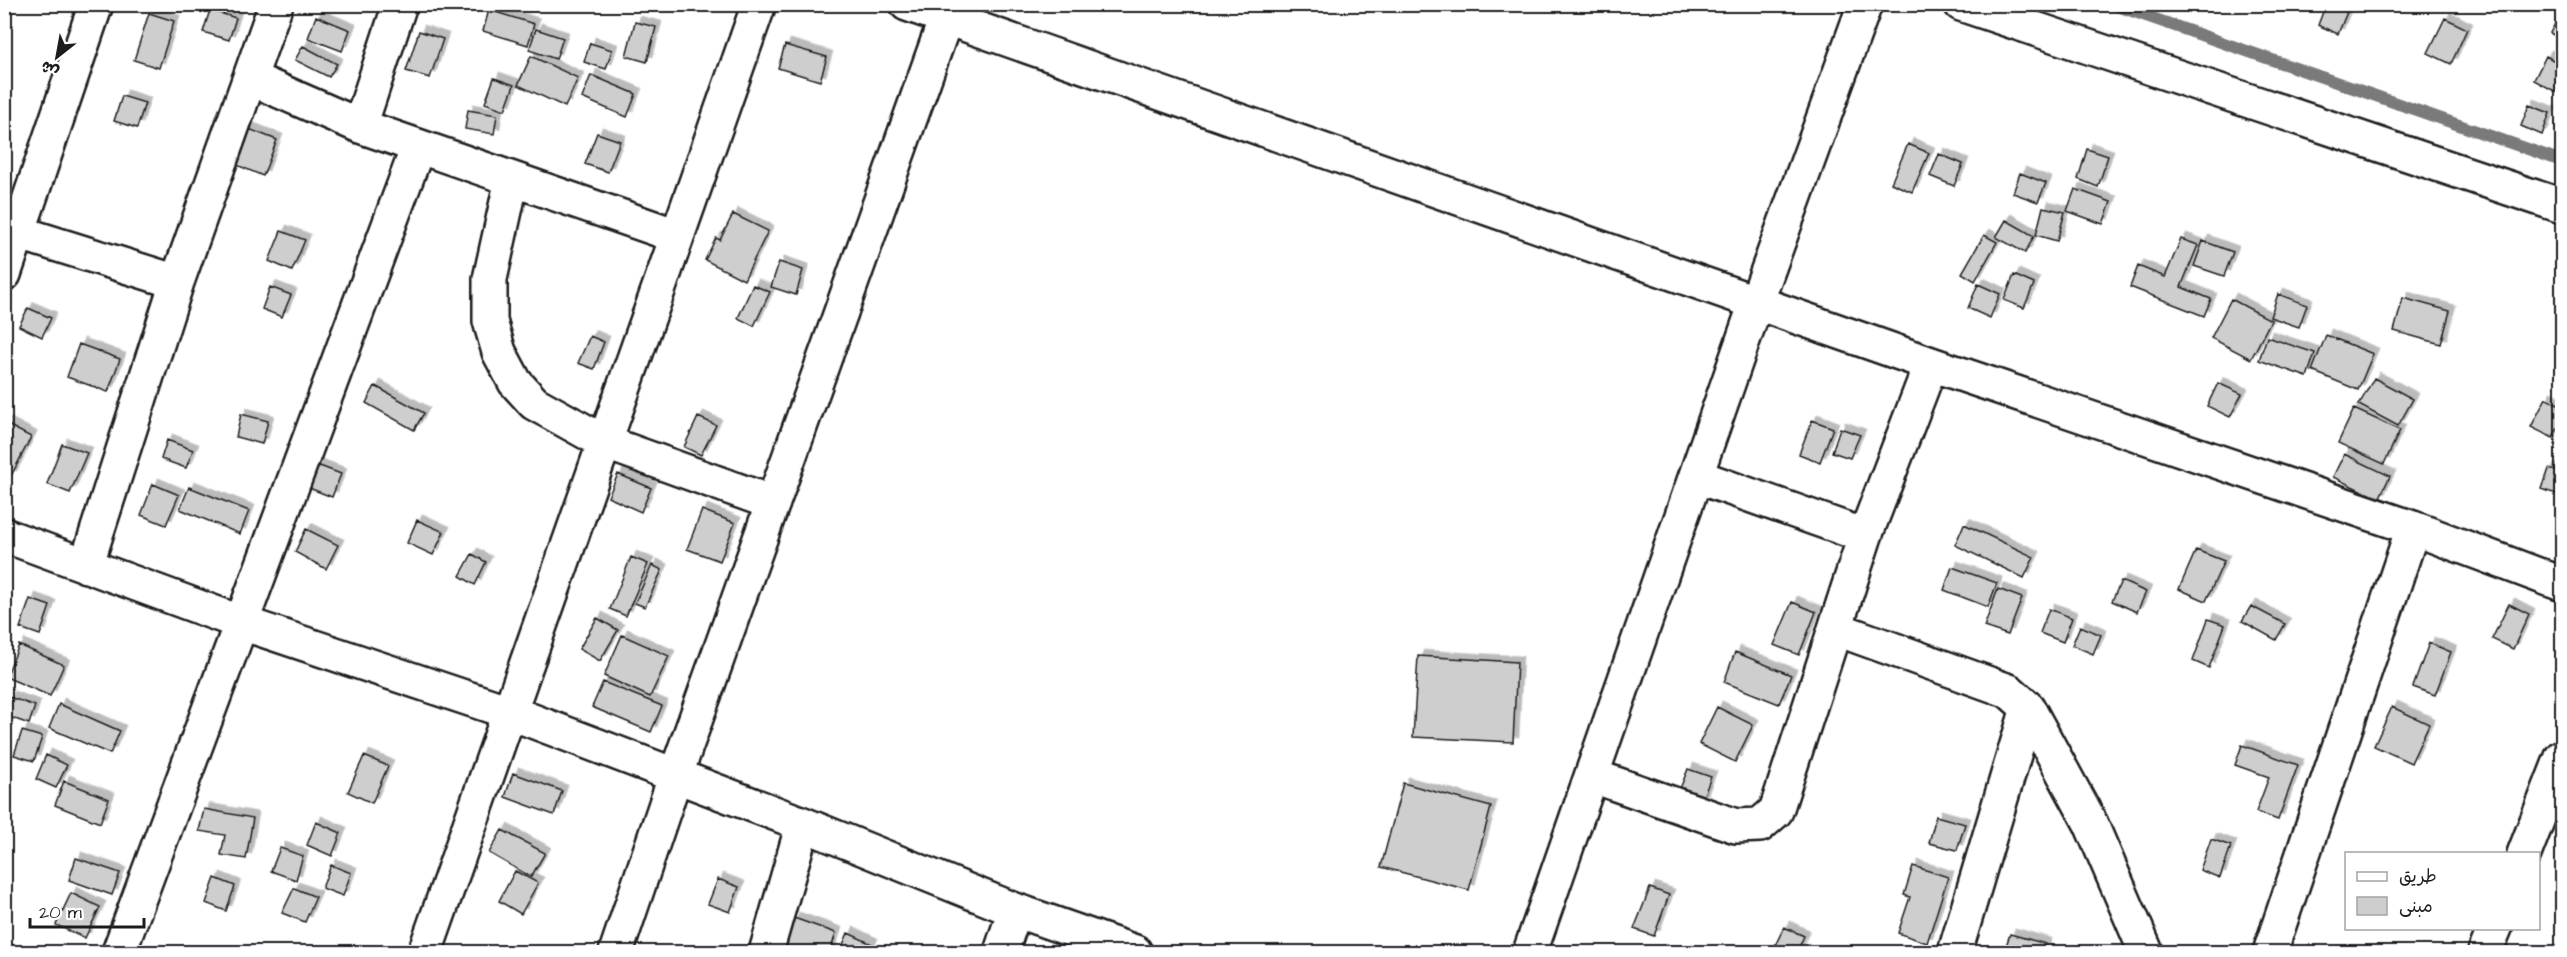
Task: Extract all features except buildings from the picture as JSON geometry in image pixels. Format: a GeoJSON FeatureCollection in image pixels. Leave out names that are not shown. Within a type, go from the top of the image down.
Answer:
{"type":"FeatureCollection","features":[{"type":"Feature","properties":{"kind":"street"},"geometry":{"type":"LineString","coordinates":[[4,274],[11,230],[96,4]]}},
{"type":"Feature","properties":{"kind":"street"},"geometry":{"type":"LineString","coordinates":[[86,566],[177,282],[276,4]]}},
{"type":"Feature","properties":{"kind":"street"},"geometry":{"type":"LineString","coordinates":[[360,126],[400,4]]}},
{"type":"Feature","properties":{"kind":"street"},"geometry":{"type":"LineString","coordinates":[[425,952],[759,4]]}},
{"type":"Feature","properties":{"kind":"street"},"geometry":{"type":"LineString","coordinates":[[906,4],[948,11],[1756,303],[2413,528],[2562,584]]}},
{"type":"Feature","properties":{"kind":"street"},"geometry":{"type":"LineString","coordinates":[[1530,952],[1756,303],[1865,4]]}},
{"type":"Feature","properties":{"kind":"street"},"geometry":{"type":"LineString","coordinates":[[1961,4],[2562,206]]}},
{"type":"Feature","properties":{"kind":"street"},"geometry":{"type":"LineString","coordinates":[[616,952],[675,777],[948,11]]}},
{"type":"Feature","properties":{"kind":"street"},"geometry":{"type":"LineString","coordinates":[[250,78],[360,126],[677,236]]}},
{"type":"Feature","properties":{"kind":"street"},"geometry":{"type":"LineString","coordinates":[[119,952],[418,147]]}},
{"type":"Feature","properties":{"kind":"street"},"geometry":{"type":"LineString","coordinates":[[512,179],[490,279],[490,321],[500,352],[515,382],[534,403],[604,442],[773,503]]}},
{"type":"Feature","properties":{"kind":"street"},"geometry":{"type":"LineString","coordinates":[[11,230],[177,282]]}},
{"type":"Feature","properties":{"kind":"street"},"geometry":{"type":"LineString","coordinates":[[1593,776],[1736,826],[1761,825],[1776,811],[1837,629],[1865,536],[1930,364]]}},
{"type":"Feature","properties":{"kind":"street"},"geometry":{"type":"LineString","coordinates":[[1696,476],[1865,536]]}},
{"type":"Feature","properties":{"kind":"street"},"geometry":{"type":"LineString","coordinates":[[2270,952],[2413,528]]}},
{"type":"Feature","properties":{"kind":"street"},"geometry":{"type":"LineString","coordinates":[[4,535],[242,623],[509,712],[803,825],[1015,910],[1135,952]]}},
{"type":"Feature","properties":{"kind":"street"},"geometry":{"type":"LineString","coordinates":[[1837,629],[2009,691],[2028,708],[2091,824],[2146,952]]}},
{"type":"Feature","properties":{"kind":"street"},"geometry":{"type":"LineString","coordinates":[[1955,952],[2028,708]]}},
{"type":"Feature","properties":{"kind":"street"},"geometry":{"type":"LineString","coordinates":[[2525,852],[2562,757]]}},
{"type":"Feature","properties":{"kind":"street"},"geometry":{"type":"LineString","coordinates":[[766,952],[803,825]]}},
{"type":"Feature","properties":{"kind":"street"},"geometry":{"type":"LineString","coordinates":[[1001,952],[1015,910]]}},
{"type":"Feature","properties":{"kind":"street"},"geometry":{"type":"LineString","coordinates":[[2485,952],[2493,930]]}},
{"type":"Feature","properties":{"kind":"waterway"},"geometry":{"type":"LineString","coordinates":[[2112,4],[2562,161]]}}]}
